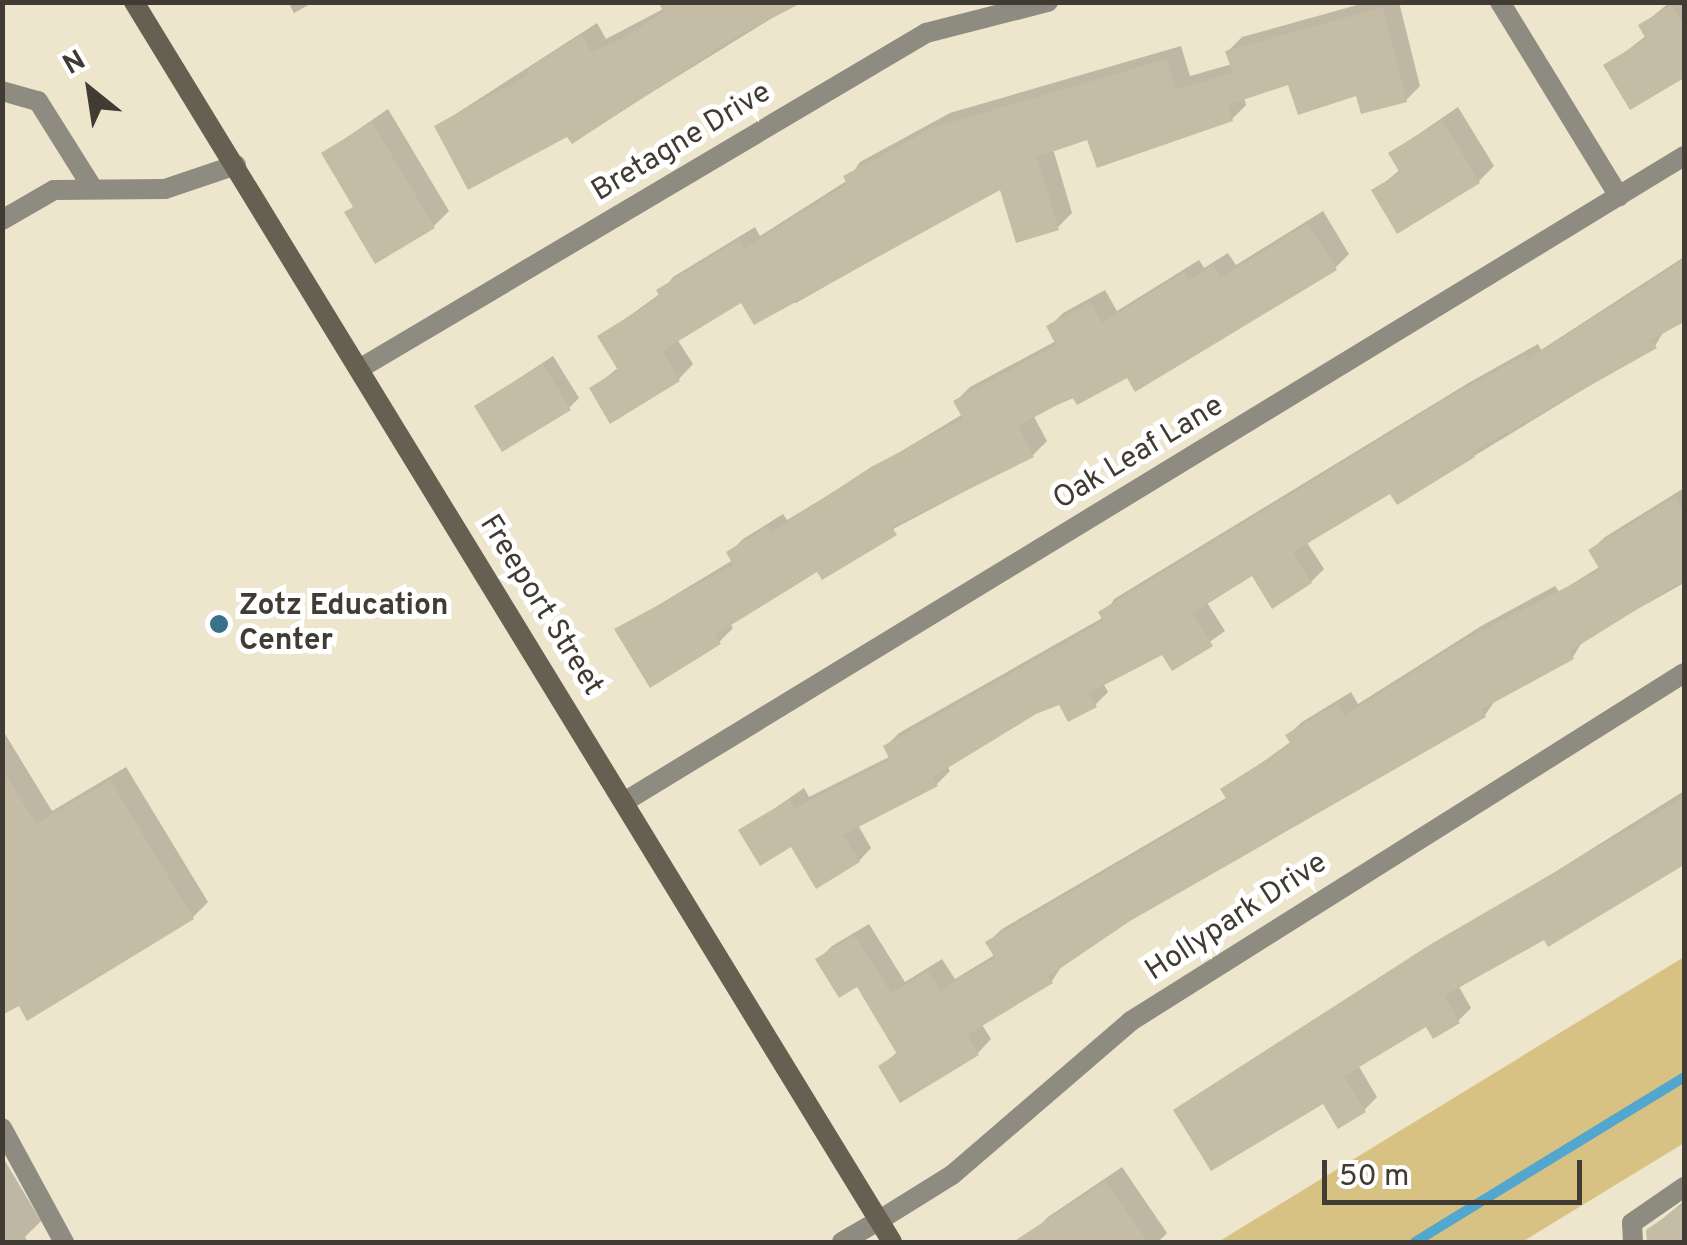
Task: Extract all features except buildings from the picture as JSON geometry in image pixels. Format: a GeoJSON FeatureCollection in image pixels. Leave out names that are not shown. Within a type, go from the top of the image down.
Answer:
{"type":"FeatureCollection","features":[{"type":"Feature","properties":{"kind":"main road","name":"Freeport Street"},"geometry":{"type":"LineString","coordinates":[[134,2],[892,1242]]}},
{"type":"Feature","properties":{"kind":"street","name":"Bretagne Drive"},"geometry":{"type":"LineString","coordinates":[[360,369],[926,33],[1048,2]]}},
{"type":"Feature","properties":{"kind":"street"},"geometry":{"type":"LineString","coordinates":[[1500,2],[1619,196]]}},
{"type":"Feature","properties":{"kind":"street"},"geometry":{"type":"LineString","coordinates":[[2,91],[38,101],[92,187]]}},
{"type":"Feature","properties":{"kind":"street","name":"Oak Leaf Lane"},"geometry":{"type":"LineString","coordinates":[[624,802],[1684,156]]}},
{"type":"Feature","properties":{"kind":"street"},"geometry":{"type":"LineString","coordinates":[[2,220],[54,190],[166,189],[236,165]]}},
{"type":"Feature","properties":{"kind":"street","name":"Hollypark Drive"},"geometry":{"type":"LineString","coordinates":[[842,1242],[952,1175],[1131,1021],[1684,673]]}},
{"type":"Feature","properties":{"kind":"street"},"geometry":{"type":"LineString","coordinates":[[2,1128],[64,1242]]}},
{"type":"Feature","properties":{"kind":"street"},"geometry":{"type":"LineString","coordinates":[[1633,1242],[1632,1223],[1684,1186]]}},
{"type":"Feature","properties":{"kind":"shaded area"},"geometry":{"type":"Polygon","coordinates":[[[1684,957],[1684,1143],[1522,1242],[1218,1242],[1684,957]]]}},
{"type":"Feature","properties":{"kind":"waterway"},"geometry":{"type":"LineString","coordinates":[[1415,1242],[1684,1077]]}},
{"type":"Feature","properties":{"kind":"place","name":"Zotz Education Center"},"geometry":{"type":"Point","coordinates":[219,624]}}]}
